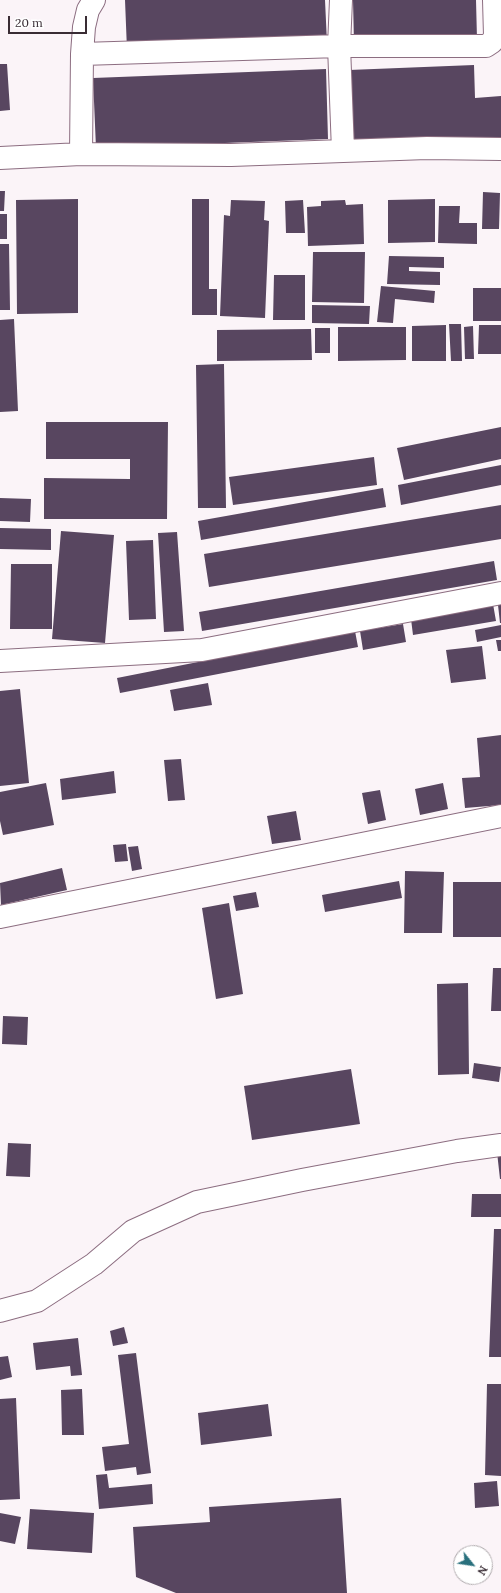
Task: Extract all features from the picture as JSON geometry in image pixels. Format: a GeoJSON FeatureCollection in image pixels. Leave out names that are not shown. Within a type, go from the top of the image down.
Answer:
{"type":"FeatureCollection","features":[{"type":"Feature","properties":{"kind":"street"},"geometry":{"type":"LineString","coordinates":[[81,154],[82,54],[84,27],[88,10],[94,0]]}},
{"type":"Feature","properties":{"kind":"street"},"geometry":{"type":"LineString","coordinates":[[342,0],[339,46],[343,151]]}},
{"type":"Feature","properties":{"kind":"street"},"geometry":{"type":"LineString","coordinates":[[82,54],[339,46],[486,46],[492,42],[494,36],[494,0]]}},
{"type":"Feature","properties":{"kind":"street"},"geometry":{"type":"LineString","coordinates":[[0,158],[81,154],[231,155],[428,148],[501,149]]}},
{"type":"Feature","properties":{"kind":"street"},"geometry":{"type":"LineString","coordinates":[[0,661],[202,650],[501,593]]}},
{"type":"Feature","properties":{"kind":"street"},"geometry":{"type":"LineString","coordinates":[[0,917],[501,816]]}},
{"type":"Feature","properties":{"kind":"street"},"geometry":{"type":"LineString","coordinates":[[0,1311],[38,1301],[94,1264],[134,1231],[198,1202],[302,1180],[457,1151],[501,1145]]}},
{"type":"Feature","properties":{"kind":"building"},"geometry":{"type":"Polygon","coordinates":[[[125,0],[325,0],[327,43],[127,50],[125,0]]]}},
{"type":"Feature","properties":{"kind":"building"},"geometry":{"type":"Polygon","coordinates":[[[353,0],[476,0],[477,39],[354,44],[353,0]]]}},
{"type":"Feature","properties":{"kind":"building"},"geometry":{"type":"Polygon","coordinates":[[[0,64],[7,64],[10,110],[0,111],[0,64]]]}},
{"type":"Feature","properties":{"kind":"building"},"geometry":{"type":"Polygon","coordinates":[[[474,65],[475,98],[501,96],[501,140],[352,146],[349,70],[474,65]]]}},
{"type":"Feature","properties":{"kind":"building"},"geometry":{"type":"Polygon","coordinates":[[[326,69],[328,139],[96,148],[93,78],[326,69]]]}},
{"type":"Feature","properties":{"kind":"building"},"geometry":{"type":"Polygon","coordinates":[[[0,191],[5,191],[4,211],[0,211],[0,191]]]}},
{"type":"Feature","properties":{"kind":"building"},"geometry":{"type":"Polygon","coordinates":[[[483,192],[500,193],[499,229],[482,229],[483,192]]]}},
{"type":"Feature","properties":{"kind":"building"},"geometry":{"type":"Polygon","coordinates":[[[78,199],[78,313],[17,314],[16,200],[78,199]]]}},
{"type":"Feature","properties":{"kind":"building"},"geometry":{"type":"Polygon","coordinates":[[[192,199],[209,199],[209,289],[217,289],[217,315],[192,315],[192,199]]]}},
{"type":"Feature","properties":{"kind":"building"},"geometry":{"type":"Polygon","coordinates":[[[435,199],[435,242],[388,243],[388,200],[435,199]]]}},
{"type":"Feature","properties":{"kind":"building"},"geometry":{"type":"Polygon","coordinates":[[[231,200],[265,201],[264,220],[269,221],[265,318],[220,316],[224,215],[230,216],[231,200]]]}},
{"type":"Feature","properties":{"kind":"building"},"geometry":{"type":"Polygon","coordinates":[[[303,200],[305,233],[286,233],[285,201],[303,200]]]}},
{"type":"Feature","properties":{"kind":"building"},"geometry":{"type":"Polygon","coordinates":[[[345,200],[346,205],[363,204],[364,244],[308,246],[307,207],[321,206],[321,201],[345,200]]]}},
{"type":"Feature","properties":{"kind":"building"},"geometry":{"type":"Polygon","coordinates":[[[439,206],[460,206],[459,223],[477,223],[477,244],[438,243],[439,206]]]}},
{"type":"Feature","properties":{"kind":"building"},"geometry":{"type":"Polygon","coordinates":[[[0,214],[7,214],[7,239],[0,239],[0,214]]]}},
{"type":"Feature","properties":{"kind":"building"},"geometry":{"type":"Polygon","coordinates":[[[0,244],[9,244],[10,310],[0,310],[0,244]]]}},
{"type":"Feature","properties":{"kind":"building"},"geometry":{"type":"Polygon","coordinates":[[[313,252],[365,252],[364,303],[312,302],[313,252]]]}},
{"type":"Feature","properties":{"kind":"building"},"geometry":{"type":"Polygon","coordinates":[[[389,256],[444,257],[444,268],[409,267],[409,271],[440,272],[440,285],[387,284],[389,256]]]}},
{"type":"Feature","properties":{"kind":"building"},"geometry":{"type":"Polygon","coordinates":[[[274,275],[305,275],[305,320],[273,320],[274,275]]]}},
{"type":"Feature","properties":{"kind":"building"},"geometry":{"type":"Polygon","coordinates":[[[381,286],[435,291],[434,303],[395,299],[393,323],[377,322],[381,286]]]}},
{"type":"Feature","properties":{"kind":"building"},"geometry":{"type":"Polygon","coordinates":[[[473,288],[501,288],[501,321],[473,321],[473,288]]]}},
{"type":"Feature","properties":{"kind":"building"},"geometry":{"type":"Polygon","coordinates":[[[312,305],[370,306],[369,324],[312,323],[312,305]]]}},
{"type":"Feature","properties":{"kind":"building"},"geometry":{"type":"Polygon","coordinates":[[[14,319],[18,411],[0,412],[0,320],[14,319]]]}},
{"type":"Feature","properties":{"kind":"building"},"geometry":{"type":"Polygon","coordinates":[[[449,324],[461,324],[462,361],[451,361],[449,324]]]}},
{"type":"Feature","properties":{"kind":"building"},"geometry":{"type":"Polygon","coordinates":[[[446,325],[446,361],[412,361],[412,326],[446,325]]]}},
{"type":"Feature","properties":{"kind":"building"},"geometry":{"type":"Polygon","coordinates":[[[479,325],[501,325],[501,354],[478,354],[479,325]]]}},
{"type":"Feature","properties":{"kind":"building"},"geometry":{"type":"Polygon","coordinates":[[[473,326],[474,359],[465,359],[464,327],[473,326]]]}},
{"type":"Feature","properties":{"kind":"building"},"geometry":{"type":"Polygon","coordinates":[[[338,327],[406,327],[406,360],[338,361],[338,327]]]}},
{"type":"Feature","properties":{"kind":"building"},"geometry":{"type":"Polygon","coordinates":[[[315,328],[330,328],[330,353],[315,353],[315,328]]]}},
{"type":"Feature","properties":{"kind":"building"},"geometry":{"type":"Polygon","coordinates":[[[311,329],[312,360],[217,361],[217,330],[311,329]]]}},
{"type":"Feature","properties":{"kind":"building"},"geometry":{"type":"Polygon","coordinates":[[[224,364],[226,508],[198,508],[196,365],[224,364]]]}},
{"type":"Feature","properties":{"kind":"building"},"geometry":{"type":"Polygon","coordinates":[[[46,422],[168,422],[167,519],[44,519],[44,478],[130,479],[130,459],[46,459],[46,422]]]}},
{"type":"Feature","properties":{"kind":"building"},"geometry":{"type":"Polygon","coordinates":[[[501,427],[501,459],[404,480],[397,448],[501,427]]]}},
{"type":"Feature","properties":{"kind":"building"},"geometry":{"type":"Polygon","coordinates":[[[374,457],[377,485],[233,505],[229,477],[374,457]]]}},
{"type":"Feature","properties":{"kind":"building"},"geometry":{"type":"Polygon","coordinates":[[[501,465],[501,485],[401,505],[398,485],[501,465]]]}},
{"type":"Feature","properties":{"kind":"building"},"geometry":{"type":"Polygon","coordinates":[[[383,488],[386,507],[201,540],[198,521],[383,488]]]}},
{"type":"Feature","properties":{"kind":"building"},"geometry":{"type":"Polygon","coordinates":[[[0,498],[31,499],[30,522],[0,521],[0,498]]]}},
{"type":"Feature","properties":{"kind":"building"},"geometry":{"type":"Polygon","coordinates":[[[501,505],[501,539],[209,587],[204,554],[501,505]]]}},
{"type":"Feature","properties":{"kind":"building"},"geometry":{"type":"Polygon","coordinates":[[[0,528],[51,529],[51,550],[0,549],[0,528]]]}},
{"type":"Feature","properties":{"kind":"building"},"geometry":{"type":"Polygon","coordinates":[[[61,531],[114,535],[105,643],[52,639],[61,531]]]}},
{"type":"Feature","properties":{"kind":"building"},"geometry":{"type":"Polygon","coordinates":[[[177,532],[184,631],[164,632],[158,533],[177,532]]]}},
{"type":"Feature","properties":{"kind":"building"},"geometry":{"type":"Polygon","coordinates":[[[153,540],[156,619],[129,620],[126,541],[153,540]]]}},
{"type":"Feature","properties":{"kind":"building"},"geometry":{"type":"Polygon","coordinates":[[[494,561],[497,580],[202,631],[199,612],[494,561]]]}},
{"type":"Feature","properties":{"kind":"building"},"geometry":{"type":"Polygon","coordinates":[[[11,564],[52,564],[52,629],[10,629],[11,564]]]}},
{"type":"Feature","properties":{"kind":"building"},"geometry":{"type":"Polygon","coordinates":[[[493,604],[496,621],[413,635],[411,619],[493,604]]]}},
{"type":"Feature","properties":{"kind":"building"},"geometry":{"type":"Polygon","coordinates":[[[498,605],[501,605],[501,623],[500,623],[498,605]]]}},
{"type":"Feature","properties":{"kind":"building"},"geometry":{"type":"Polygon","coordinates":[[[403,624],[406,642],[363,650],[360,631],[403,624]]]}},
{"type":"Feature","properties":{"kind":"building"},"geometry":{"type":"Polygon","coordinates":[[[501,625],[501,637],[477,642],[475,630],[501,625]]]}},
{"type":"Feature","properties":{"kind":"building"},"geometry":{"type":"Polygon","coordinates":[[[355,631],[358,647],[120,693],[117,678],[355,631]]]}},
{"type":"Feature","properties":{"kind":"building"},"geometry":{"type":"Polygon","coordinates":[[[496,640],[501,640],[501,651],[498,651],[496,640]]]}},
{"type":"Feature","properties":{"kind":"building"},"geometry":{"type":"Polygon","coordinates":[[[482,646],[486,679],[451,683],[446,650],[482,646]]]}},
{"type":"Feature","properties":{"kind":"building"},"geometry":{"type":"Polygon","coordinates":[[[208,683],[212,705],[174,711],[170,690],[208,683]]]}},
{"type":"Feature","properties":{"kind":"building"},"geometry":{"type":"Polygon","coordinates":[[[20,689],[29,783],[0,786],[0,691],[20,689]]]}},
{"type":"Feature","properties":{"kind":"building"},"geometry":{"type":"Polygon","coordinates":[[[501,735],[501,805],[465,808],[462,778],[480,777],[477,738],[501,735]]]}},
{"type":"Feature","properties":{"kind":"building"},"geometry":{"type":"Polygon","coordinates":[[[181,759],[185,800],[168,801],[164,760],[181,759]]]}},
{"type":"Feature","properties":{"kind":"building"},"geometry":{"type":"Polygon","coordinates":[[[114,771],[116,793],[62,800],[60,779],[114,771]]]}},
{"type":"Feature","properties":{"kind":"building"},"geometry":{"type":"Polygon","coordinates":[[[46,783],[54,825],[3,835],[0,821],[0,792],[46,783]]]}},
{"type":"Feature","properties":{"kind":"building"},"geometry":{"type":"Polygon","coordinates":[[[443,783],[448,809],[420,815],[415,789],[443,783]]]}},
{"type":"Feature","properties":{"kind":"building"},"geometry":{"type":"Polygon","coordinates":[[[380,790],[386,820],[368,824],[362,793],[380,790]]]}},
{"type":"Feature","properties":{"kind":"building"},"geometry":{"type":"Polygon","coordinates":[[[296,811],[301,840],[272,844],[267,816],[296,811]]]}},
{"type":"Feature","properties":{"kind":"building"},"geometry":{"type":"Polygon","coordinates":[[[126,844],[128,861],[115,862],[113,845],[126,844]]]}},
{"type":"Feature","properties":{"kind":"building"},"geometry":{"type":"Polygon","coordinates":[[[138,846],[142,869],[132,871],[128,847],[138,846]]]}},
{"type":"Feature","properties":{"kind":"building"},"geometry":{"type":"Polygon","coordinates":[[[62,868],[67,890],[1,905],[0,883],[62,868]]]}},
{"type":"Feature","properties":{"kind":"building"},"geometry":{"type":"Polygon","coordinates":[[[405,871],[444,872],[442,933],[404,933],[405,871]]]}},
{"type":"Feature","properties":{"kind":"building"},"geometry":{"type":"Polygon","coordinates":[[[399,881],[402,898],[325,912],[322,895],[399,881]]]}},
{"type":"Feature","properties":{"kind":"building"},"geometry":{"type":"Polygon","coordinates":[[[453,882],[501,882],[501,937],[453,937],[453,882]]]}},
{"type":"Feature","properties":{"kind":"building"},"geometry":{"type":"Polygon","coordinates":[[[256,892],[259,907],[236,911],[233,896],[256,892]]]}},
{"type":"Feature","properties":{"kind":"building"},"geometry":{"type":"Polygon","coordinates":[[[229,903],[243,994],[216,999],[202,908],[229,903]]]}},
{"type":"Feature","properties":{"kind":"building"},"geometry":{"type":"Polygon","coordinates":[[[493,968],[501,968],[501,1011],[491,1011],[493,968]]]}},
{"type":"Feature","properties":{"kind":"building"},"geometry":{"type":"Polygon","coordinates":[[[468,983],[469,1074],[438,1075],[437,984],[468,983]]]}},
{"type":"Feature","properties":{"kind":"building"},"geometry":{"type":"Polygon","coordinates":[[[3,1016],[28,1017],[27,1045],[2,1044],[3,1016]]]}},
{"type":"Feature","properties":{"kind":"building"},"geometry":{"type":"Polygon","coordinates":[[[474,1063],[501,1067],[499,1082],[472,1078],[474,1063]]]}},
{"type":"Feature","properties":{"kind":"building"},"geometry":{"type":"Polygon","coordinates":[[[351,1069],[360,1124],[252,1140],[244,1086],[351,1069]]]}},
{"type":"Feature","properties":{"kind":"building"},"geometry":{"type":"Polygon","coordinates":[[[8,1143],[31,1144],[30,1177],[6,1176],[8,1143]]]}},
{"type":"Feature","properties":{"kind":"building"},"geometry":{"type":"Polygon","coordinates":[[[501,1151],[501,1179],[500,1179],[497,1152],[501,1151]]]}},
{"type":"Feature","properties":{"kind":"building"},"geometry":{"type":"Polygon","coordinates":[[[472,1194],[501,1194],[501,1217],[471,1217],[472,1194]]]}},
{"type":"Feature","properties":{"kind":"building"},"geometry":{"type":"Polygon","coordinates":[[[494,1229],[501,1229],[501,1357],[489,1357],[494,1229]]]}},
{"type":"Feature","properties":{"kind":"building"},"geometry":{"type":"Polygon","coordinates":[[[124,1327],[128,1343],[113,1346],[110,1331],[124,1327]]]}},
{"type":"Feature","properties":{"kind":"building"},"geometry":{"type":"Polygon","coordinates":[[[78,1338],[82,1375],[71,1376],[70,1366],[36,1370],[33,1343],[78,1338]]]}},
{"type":"Feature","properties":{"kind":"building"},"geometry":{"type":"Polygon","coordinates":[[[136,1353],[151,1473],[137,1475],[136,1467],[105,1471],[102,1447],[129,1444],[118,1355],[136,1353]]]}},
{"type":"Feature","properties":{"kind":"building"},"geometry":{"type":"Polygon","coordinates":[[[8,1356],[12,1377],[0,1380],[0,1357],[8,1356]]]}},
{"type":"Feature","properties":{"kind":"building"},"geometry":{"type":"Polygon","coordinates":[[[487,1384],[501,1384],[501,1476],[485,1475],[487,1384]]]}},
{"type":"Feature","properties":{"kind":"building"},"geometry":{"type":"Polygon","coordinates":[[[82,1389],[84,1435],[62,1435],[61,1390],[82,1389]]]}},
{"type":"Feature","properties":{"kind":"building"},"geometry":{"type":"Polygon","coordinates":[[[16,1398],[20,1499],[0,1500],[0,1399],[16,1398]]]}},
{"type":"Feature","properties":{"kind":"building"},"geometry":{"type":"Polygon","coordinates":[[[268,1404],[272,1436],[201,1445],[198,1413],[268,1404]]]}},
{"type":"Feature","properties":{"kind":"building"},"geometry":{"type":"Polygon","coordinates":[[[107,1474],[109,1488],[152,1484],[153,1504],[99,1509],[96,1475],[107,1474]]]}},
{"type":"Feature","properties":{"kind":"building"},"geometry":{"type":"Polygon","coordinates":[[[497,1481],[499,1506],[475,1508],[474,1483],[497,1481]]]}},
{"type":"Feature","properties":{"kind":"building"},"geometry":{"type":"Polygon","coordinates":[[[341,1498],[347,1593],[176,1593],[136,1577],[133,1527],[210,1522],[209,1507],[341,1498]]]}},
{"type":"Feature","properties":{"kind":"building"},"geometry":{"type":"Polygon","coordinates":[[[30,1509],[94,1513],[92,1553],[27,1549],[30,1509]]]}},
{"type":"Feature","properties":{"kind":"building"},"geometry":{"type":"Polygon","coordinates":[[[0,1513],[21,1517],[15,1544],[0,1541],[0,1513]]]}}]}
